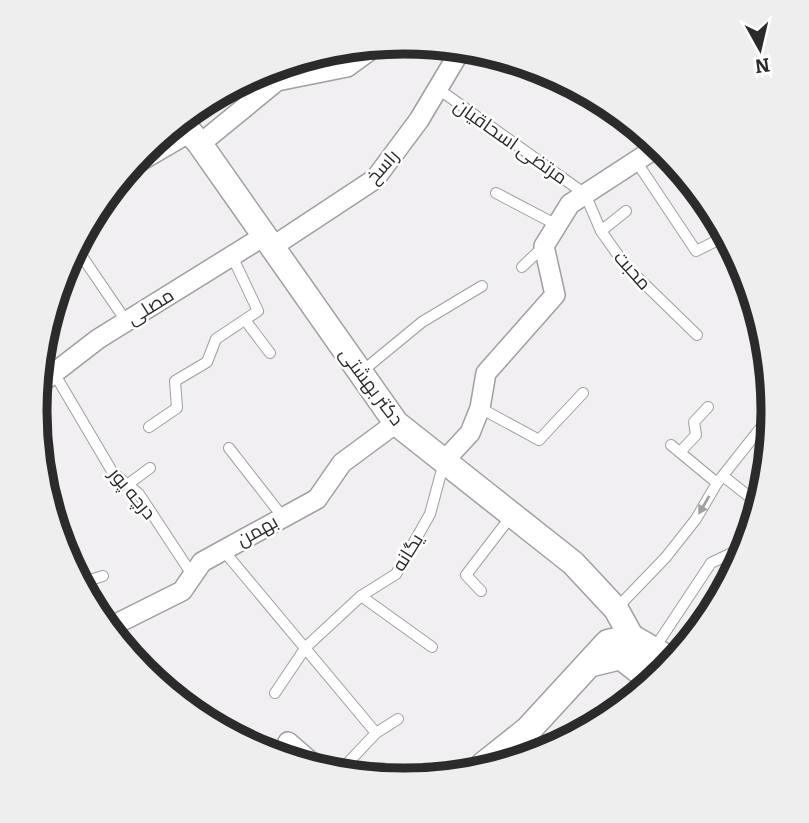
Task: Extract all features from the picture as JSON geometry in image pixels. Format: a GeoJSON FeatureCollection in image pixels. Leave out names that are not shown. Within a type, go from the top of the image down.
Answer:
{"type":"FeatureCollection","features":[{"type":"Feature","properties":{"kind":"main road"},"geometry":{"type":"LineString","coordinates":[[497,757],[528,730],[608,643],[652,650]]}},
{"type":"Feature","properties":{"kind":"main road"},"geometry":{"type":"LineString","coordinates":[[587,664],[621,656],[645,675]]}},
{"type":"Feature","properties":{"kind":"street"},"geometry":{"type":"LineString","coordinates":[[162,150],[277,81],[347,67],[361,57]]}},
{"type":"Feature","properties":{"kind":"street","name":"راسخ"},"geometry":{"type":"LineString","coordinates":[[268,241],[375,179],[419,120],[456,58]]}},
{"type":"Feature","properties":{"kind":"street","name":"دکتر بهشتی"},"geometry":{"type":"LineString","coordinates":[[191,134],[396,423],[573,563],[652,650]]}},
{"type":"Feature","properties":{"kind":"street"},"geometry":{"type":"LineString","coordinates":[[444,461],[470,433],[480,408],[486,373],[555,295],[544,246],[570,204],[650,152]]}},
{"type":"Feature","properties":{"kind":"street","name":"مصلی"},"geometry":{"type":"LineString","coordinates":[[49,377],[126,321],[232,256],[268,241]]}},
{"type":"Feature","properties":{"kind":"street","name":"بهمن"},"geometry":{"type":"LineString","coordinates":[[117,624],[182,592],[202,562],[317,499],[342,463],[396,423]]}},
{"type":"Feature","properties":{"kind":"street"},"geometry":{"type":"LineString","coordinates":[[288,742],[301,754]]}},
{"type":"Feature","properties":{"kind":"lane","name":"مرتضی اسحاقیان"},"geometry":{"type":"LineString","coordinates":[[437,88],[585,194]]}},
{"type":"Feature","properties":{"kind":"lane"},"geometry":{"type":"LineString","coordinates":[[636,161],[696,251],[718,240]]}},
{"type":"Feature","properties":{"kind":"lane"},"geometry":{"type":"LineString","coordinates":[[496,193],[557,225]]}},
{"type":"Feature","properties":{"kind":"lane","name":"محبت"},"geometry":{"type":"LineString","coordinates":[[585,194],[601,231],[625,264],[697,335]]}},
{"type":"Feature","properties":{"kind":"lane"},"geometry":{"type":"LineString","coordinates":[[601,231],[626,211]]}},
{"type":"Feature","properties":{"kind":"lane"},"geometry":{"type":"LineString","coordinates":[[523,267],[544,246]]}},
{"type":"Feature","properties":{"kind":"lane"},"geometry":{"type":"LineString","coordinates":[[149,427],[177,408],[175,381],[207,362],[216,339],[258,311],[232,256]]}},
{"type":"Feature","properties":{"kind":"lane"},"geometry":{"type":"LineString","coordinates":[[82,257],[126,321]]}},
{"type":"Feature","properties":{"kind":"lane"},"geometry":{"type":"LineString","coordinates":[[360,373],[422,322],[482,286]]}},
{"type":"Feature","properties":{"kind":"lane"},"geometry":{"type":"LineString","coordinates":[[245,320],[270,353]]}},
{"type":"Feature","properties":{"kind":"lane","name":"درچه پور"},"geometry":{"type":"LineString","coordinates":[[49,380],[113,473],[139,494],[193,576]]}},
{"type":"Feature","properties":{"kind":"lane"},"geometry":{"type":"LineString","coordinates":[[480,408],[540,440],[583,393]]}},
{"type":"Feature","properties":{"kind":"lane"},"geometry":{"type":"LineString","coordinates":[[708,407],[694,422],[696,435],[676,448],[751,499]]}},
{"type":"Feature","properties":{"kind":"lane"},"geometry":{"type":"LineString","coordinates":[[616,609],[666,557],[696,519],[720,479],[761,427]]}},
{"type":"Feature","properties":{"kind":"lane"},"geometry":{"type":"LineString","coordinates":[[229,448],[282,516]]}},
{"type":"Feature","properties":{"kind":"lane","name":"یگانه"},"geometry":{"type":"LineString","coordinates":[[275,692],[306,647],[331,628],[361,596],[396,574],[430,514],[444,461]]}},
{"type":"Feature","properties":{"kind":"lane"},"geometry":{"type":"LineString","coordinates":[[127,485],[150,468]]}},
{"type":"Feature","properties":{"kind":"lane"},"geometry":{"type":"LineString","coordinates":[[481,591],[466,575],[512,514]]}},
{"type":"Feature","properties":{"kind":"lane"},"geometry":{"type":"LineString","coordinates":[[223,550],[376,733]]}},
{"type":"Feature","properties":{"kind":"lane"},"geometry":{"type":"LineString","coordinates":[[652,650],[711,562],[733,552]]}},
{"type":"Feature","properties":{"kind":"lane"},"geometry":{"type":"LineString","coordinates":[[90,581],[103,576]]}},
{"type":"Feature","properties":{"kind":"lane"},"geometry":{"type":"LineString","coordinates":[[361,596],[432,647]]}},
{"type":"Feature","properties":{"kind":"lane"},"geometry":{"type":"LineString","coordinates":[[347,764],[376,733],[398,719]]}}]}
